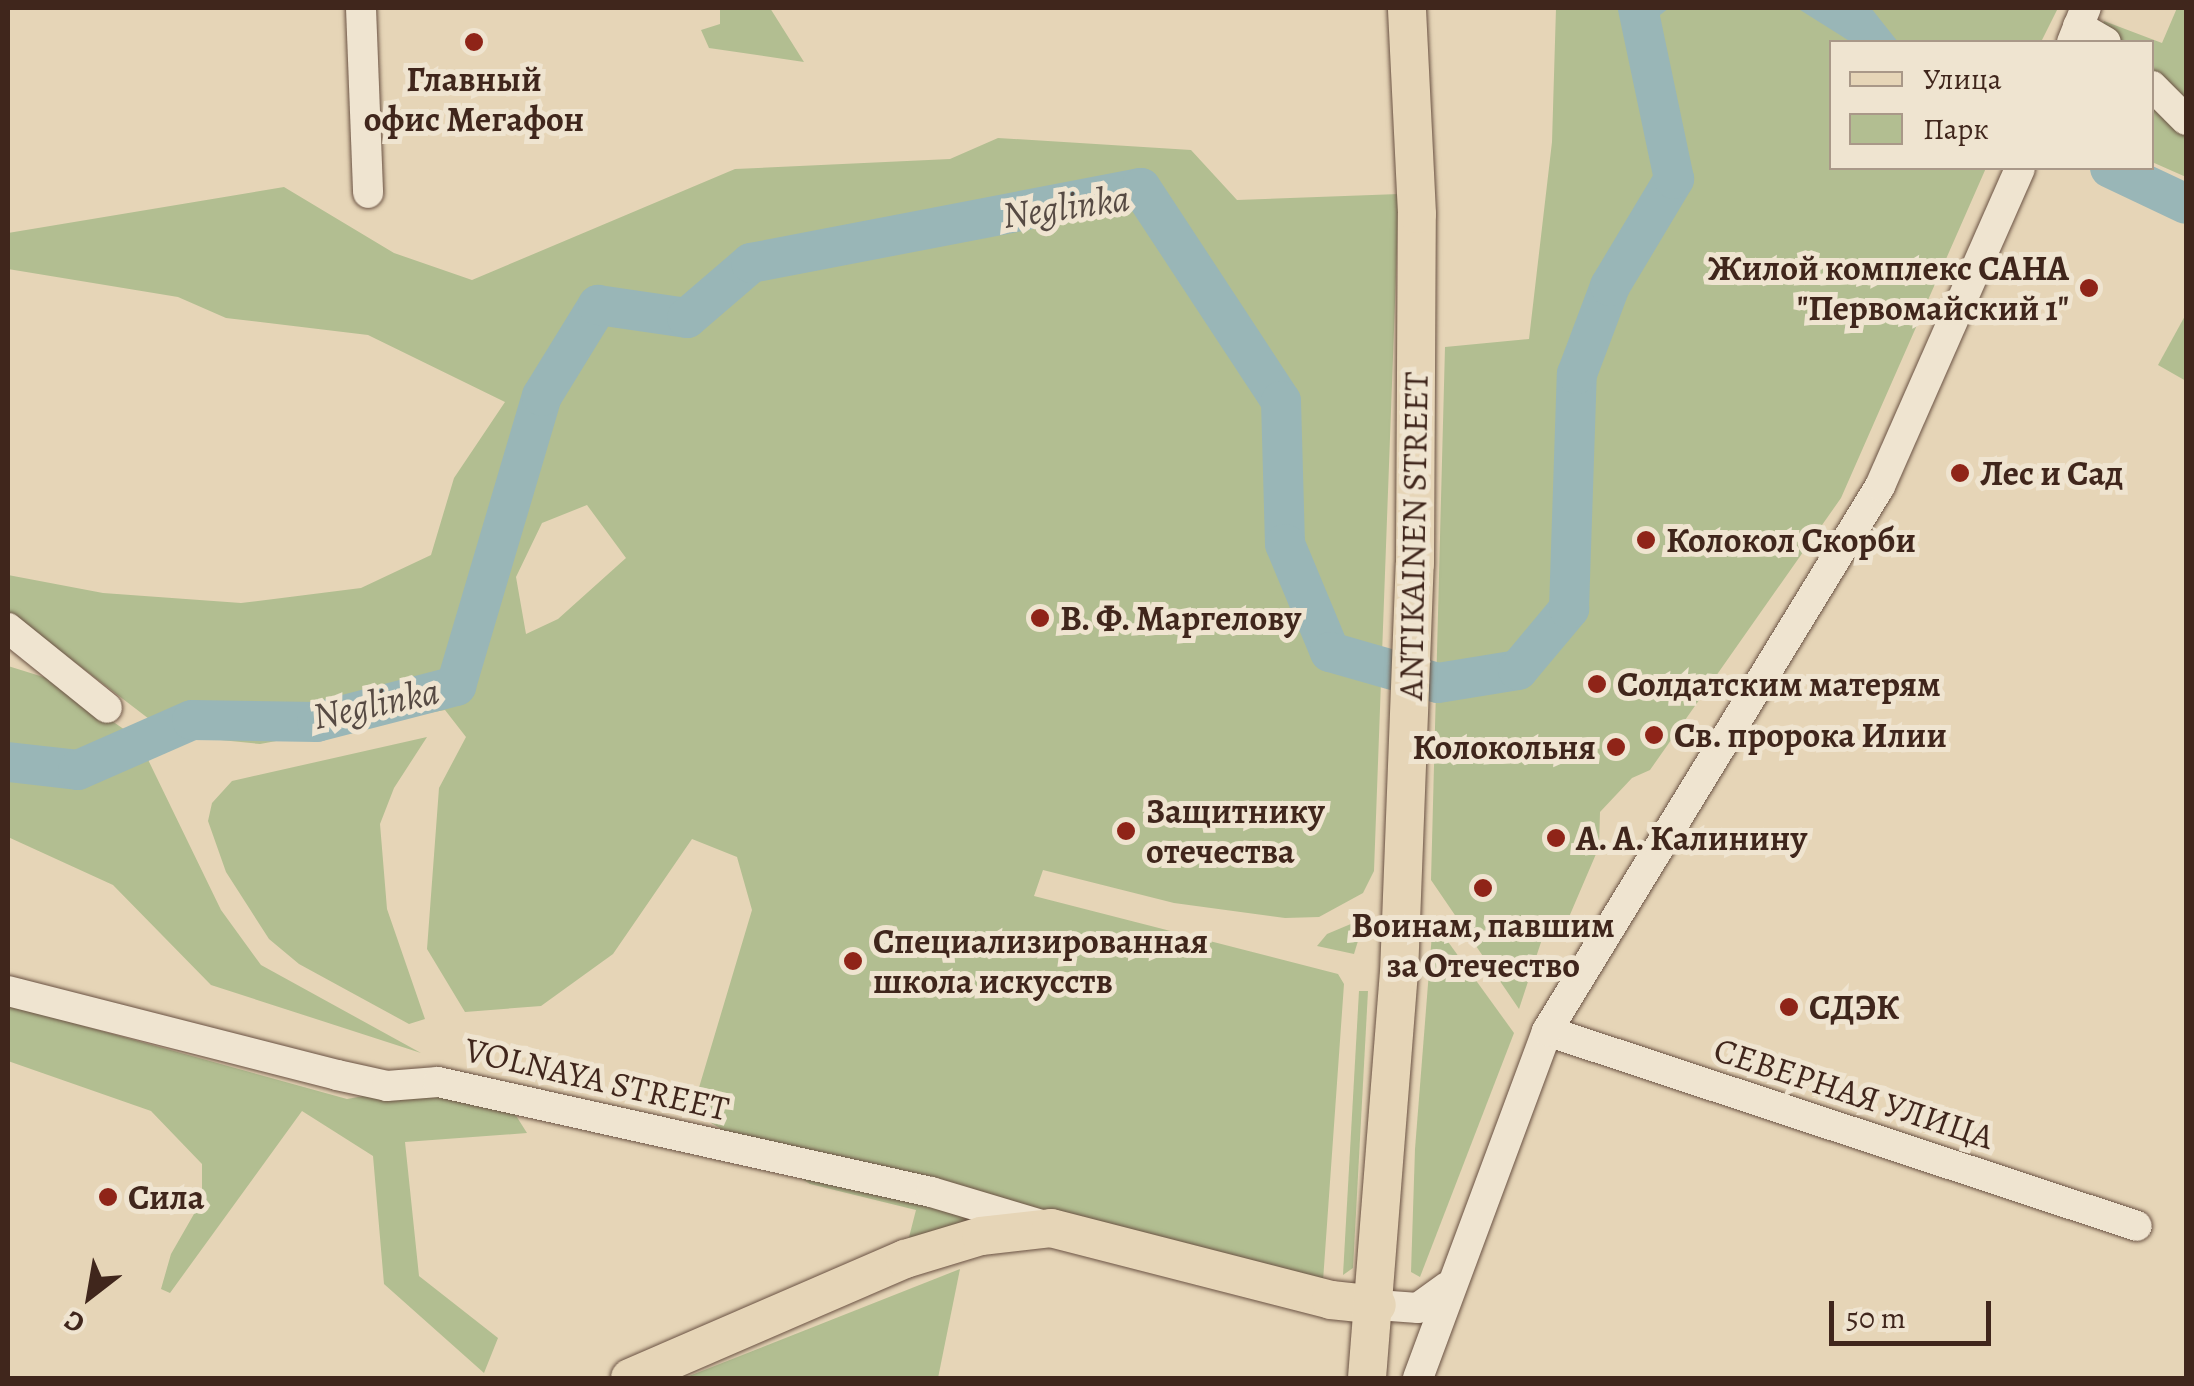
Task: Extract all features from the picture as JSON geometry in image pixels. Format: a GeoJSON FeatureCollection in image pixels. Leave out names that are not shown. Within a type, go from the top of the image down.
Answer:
{"type":"FeatureCollection","features":[{"type":"Feature","properties":{"kind":"main road","name":"ANTIKAINEN STREET"},"geometry":{"type":"LineString","coordinates":[[1367,1378],[1377,1305],[1408,767],[1415,564],[1417,214],[1408,8]]}},
{"type":"Feature","properties":{"kind":"main road"},"geometry":{"type":"LineString","coordinates":[[630,1378],[904,1259],[981,1236],[1051,1228],[1331,1300],[1377,1305]]}},
{"type":"Feature","properties":{"kind":"street"},"geometry":{"type":"LineString","coordinates":[[361,8],[368,193]]}},
{"type":"Feature","properties":{"kind":"street"},"geometry":{"type":"LineString","coordinates":[[2078,26],[2102,40]]}},
{"type":"Feature","properties":{"kind":"street"},"geometry":{"type":"LineString","coordinates":[[2154,88],[2186,120]]}},
{"type":"Feature","properties":{"kind":"street"},"geometry":{"type":"LineString","coordinates":[[1418,1378],[1446,1287],[1547,1031],[1880,486],[2019,170]]}},
{"type":"Feature","properties":{"kind":"street"},"geometry":{"type":"LineString","coordinates":[[8,628],[107,708]]}},
{"type":"Feature","properties":{"kind":"street","name":"VOLNAYA STREET"},"geometry":{"type":"LineString","coordinates":[[8,991],[337,1076],[387,1086],[438,1082],[931,1192],[1051,1228]]}},
{"type":"Feature","properties":{"kind":"street","name":"СЕВЕРНАЯ УЛИЦА"},"geometry":{"type":"LineString","coordinates":[[1547,1031],[2137,1226]]}},
{"type":"Feature","properties":{"kind":"street"},"geometry":{"type":"LineString","coordinates":[[1377,1305],[1418,1308],[1446,1287]]}},
{"type":"Feature","properties":{"kind":"green space"},"geometry":{"type":"Polygon","coordinates":[[[720,8],[770,8],[804,62],[709,48],[701,30],[720,24],[720,8]]]}},
{"type":"Feature","properties":{"kind":"green space"},"geometry":{"type":"Polygon","coordinates":[[[1556,8],[2058,8],[2042,40],[1829,40],[1829,170],[1985,170],[1841,498],[1650,770],[1632,778],[1600,812],[1599,847],[1569,917],[1545,930],[1519,1009],[1431,880],[1445,347],[1529,339],[1552,142],[1556,8]]]}},
{"type":"Feature","properties":{"kind":"green space"},"geometry":{"type":"Polygon","coordinates":[[[2177,8],[2186,8],[2186,177],[2154,163],[2154,40],[2096,40],[2104,21],[2162,43],[2177,8]]]}},
{"type":"Feature","properties":{"kind":"green space"},"geometry":{"type":"Polygon","coordinates":[[[998,138],[1191,150],[1237,200],[1399,194],[1374,871],[1363,893],[1319,917],[1285,918],[1174,903],[1043,870],[1034,896],[1338,974],[1344,984],[1323,1281],[975,1217],[907,1245],[916,1210],[810,1184],[692,1111],[752,910],[737,857],[692,839],[613,954],[541,1006],[465,1012],[427,949],[439,788],[466,737],[445,710],[260,744],[170,735],[8,611],[8,575],[103,593],[241,603],[361,588],[431,555],[454,478],[505,402],[368,335],[226,318],[178,297],[8,269],[8,233],[284,187],[394,253],[472,280],[735,169],[950,159],[998,138]],[[587,505],[542,523],[516,577],[526,634],[558,619],[626,558],[587,505]]]}},
{"type":"Feature","properties":{"kind":"green space"},"geometry":{"type":"Polygon","coordinates":[[[2186,314],[2186,381],[2158,365],[2186,314]]]}},
{"type":"Feature","properties":{"kind":"green space"},"geometry":{"type":"Polygon","coordinates":[[[8,666],[53,680],[138,739],[221,910],[261,965],[421,1053],[211,985],[113,885],[8,837],[8,666]]]}},
{"type":"Feature","properties":{"kind":"green space"},"geometry":{"type":"Polygon","coordinates":[[[427,737],[394,788],[380,824],[387,909],[425,1019],[409,1024],[299,964],[269,939],[226,872],[208,821],[212,803],[232,781],[427,737]]]}},
{"type":"Feature","properties":{"kind":"green space"},"geometry":{"type":"Polygon","coordinates":[[[1365,918],[1354,954],[1317,946],[1327,934],[1365,918]]]}},
{"type":"Feature","properties":{"kind":"green space"},"geometry":{"type":"Polygon","coordinates":[[[1433,921],[1514,1033],[1420,1277],[1411,1272],[1415,1149],[1433,921]]]}},
{"type":"Feature","properties":{"kind":"green space"},"geometry":{"type":"Polygon","coordinates":[[[1359,991],[1368,991],[1353,1268],[1343,1275],[1359,991]]]}},
{"type":"Feature","properties":{"kind":"green space"},"geometry":{"type":"Polygon","coordinates":[[[8,1005],[347,1099],[436,1083],[508,1103],[527,1133],[405,1142],[419,1276],[498,1338],[484,1373],[384,1284],[373,1156],[302,1111],[170,1293],[161,1289],[171,1254],[202,1200],[202,1164],[151,1111],[8,1061],[8,1005]]]}},
{"type":"Feature","properties":{"kind":"green space"},"geometry":{"type":"Polygon","coordinates":[[[960,1269],[938,1378],[684,1378],[960,1269]]]}},
{"type":"Feature","properties":{"kind":"water"},"geometry":{"type":"Polygon","coordinates":[[[1621,8],[1669,8],[1660,15],[1656,86],[1646,77],[1621,8]]]}},
{"type":"Feature","properties":{"kind":"water"},"geometry":{"type":"Polygon","coordinates":[[[1797,8],[1871,8],[1896,40],[1848,40],[1797,8]]]}},
{"type":"Feature","properties":{"kind":"waterway","name":"Neglinka"},"geometry":{"type":"LineString","coordinates":[[8,762],[78,770],[192,720],[317,722],[456,686],[542,396],[598,305],[687,318],[751,263],[1141,188],[1281,401],[1285,544],[1330,652],[1438,683],[1518,670],[1569,609],[1577,374],[1610,286],[1674,179],[1638,8]]}},
{"type":"Feature","properties":{"kind":"waterway","name":"Neglinka"},"geometry":{"type":"LineString","coordinates":[[2114,170],[2186,204]]}},
{"type":"Feature","properties":{"kind":"place","name":"Главный офис Мегафон"},"geometry":{"type":"Point","coordinates":[474,42]}},
{"type":"Feature","properties":{"kind":"place","name":"Жилой комплекс САНА \"Первомайский 1\""},"geometry":{"type":"Point","coordinates":[2089,288]}},
{"type":"Feature","properties":{"kind":"place","name":"Лес и Сад"},"geometry":{"type":"Point","coordinates":[1960,473]}},
{"type":"Feature","properties":{"kind":"place","name":"Колокол Скорби"},"geometry":{"type":"Point","coordinates":[1646,540]}},
{"type":"Feature","properties":{"kind":"place","name":"В. Ф. Маргелову"},"geometry":{"type":"Point","coordinates":[1040,618]}},
{"type":"Feature","properties":{"kind":"place","name":"Солдатским матерям"},"geometry":{"type":"Point","coordinates":[1597,684]}},
{"type":"Feature","properties":{"kind":"place","name":"Св. пророка Илии"},"geometry":{"type":"Point","coordinates":[1654,735]}},
{"type":"Feature","properties":{"kind":"place","name":"Колокольня"},"geometry":{"type":"Point","coordinates":[1616,747]}},
{"type":"Feature","properties":{"kind":"place","name":"Защитнику отечества"},"geometry":{"type":"Point","coordinates":[1126,831]}},
{"type":"Feature","properties":{"kind":"place","name":"А. А. Калинину"},"geometry":{"type":"Point","coordinates":[1556,838]}},
{"type":"Feature","properties":{"kind":"place","name":"Воинам, павшим за Отечество"},"geometry":{"type":"Point","coordinates":[1483,888]}},
{"type":"Feature","properties":{"kind":"place","name":"Специализированная школа искусств"},"geometry":{"type":"Point","coordinates":[853,961]}},
{"type":"Feature","properties":{"kind":"place","name":"СДЭК"},"geometry":{"type":"Point","coordinates":[1789,1007]}},
{"type":"Feature","properties":{"kind":"place","name":"Сила"},"geometry":{"type":"Point","coordinates":[108,1197]}}]}
